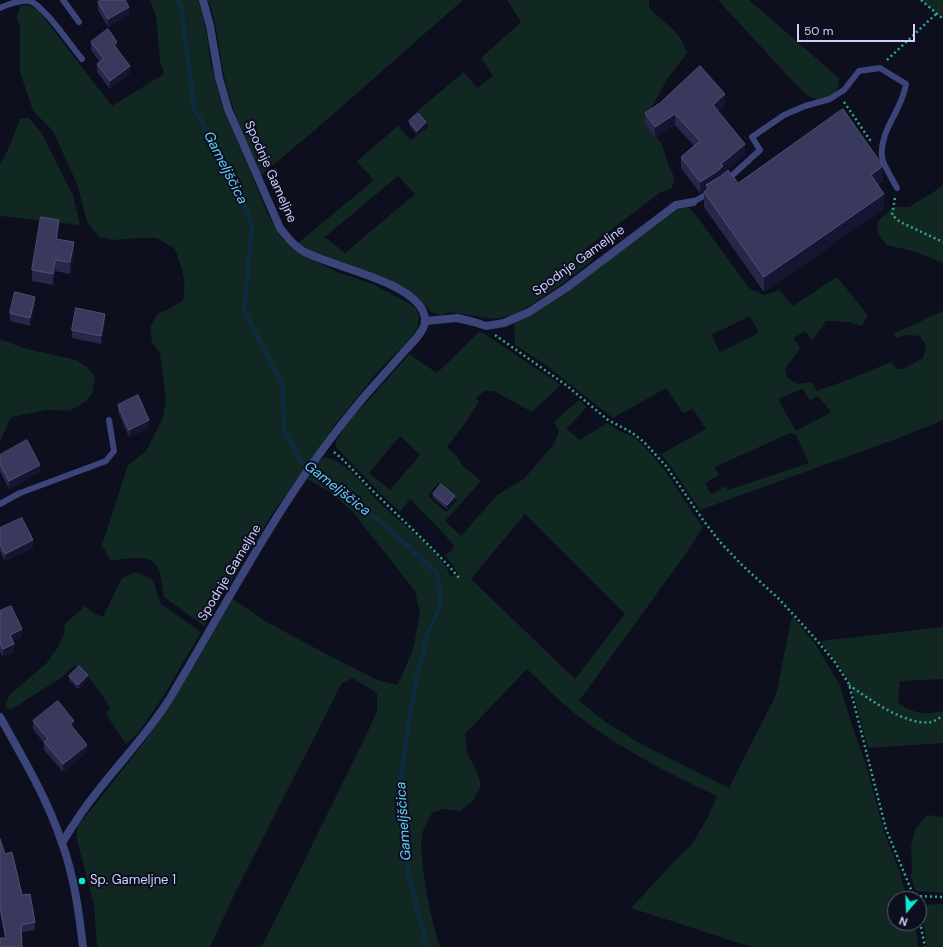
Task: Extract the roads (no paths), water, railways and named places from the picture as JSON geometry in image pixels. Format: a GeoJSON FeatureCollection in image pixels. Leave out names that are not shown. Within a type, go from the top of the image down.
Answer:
{"type":"FeatureCollection","features":[{"type":"Feature","properties":{"kind":"street","name":"Spodnje Gameljne"},"geometry":{"type":"LineString","coordinates":[[62,843],[93,797],[125,758],[169,699],[280,512],[318,456],[350,413],[423,329],[425,321],[424,313],[419,306],[411,297],[401,290],[384,281],[350,268],[322,260],[290,241],[280,228],[228,108],[219,78],[210,26],[203,0]]}},
{"type":"Feature","properties":{"kind":"street","name":"Spodnje Gameljne"},"geometry":{"type":"LineString","coordinates":[[425,321],[457,318],[486,326],[504,323],[529,312],[566,288],[676,205],[693,202]]}},
{"type":"Feature","properties":{"kind":"street"},"geometry":{"type":"LineString","coordinates":[[0,717],[47,805],[62,843],[76,896],[83,947]]}},
{"type":"Feature","properties":{"kind":"lane"},"geometry":{"type":"LineString","coordinates":[[0,8],[18,0],[29,0],[39,7],[82,59]]}},
{"type":"Feature","properties":{"kind":"lane"},"geometry":{"type":"LineString","coordinates":[[63,0],[79,22]]}},
{"type":"Feature","properties":{"kind":"lane"},"geometry":{"type":"LineString","coordinates":[[693,202],[719,187],[760,150],[752,137],[784,115],[806,106],[830,99],[844,90],[859,71],[880,68],[906,84],[905,95],[883,139],[882,158],[897,188]]}},
{"type":"Feature","properties":{"kind":"lane"},"geometry":{"type":"LineString","coordinates":[[0,504],[20,493],[106,461],[114,451],[109,420]]}},
{"type":"Feature","properties":{"kind":"waterway","name":"Gameljščica"},"geometry":{"type":"LineString","coordinates":[[178,0],[181,6],[194,108],[240,191],[252,227],[244,311],[283,386],[284,431],[301,461],[364,508],[406,544],[437,574],[441,605],[428,632],[415,685],[400,780],[408,872],[427,947]]}},
{"type":"Feature","properties":{"kind":"place","name":"Sp. Gameljne 1"},"geometry":{"type":"Point","coordinates":[82,881]}}]}
